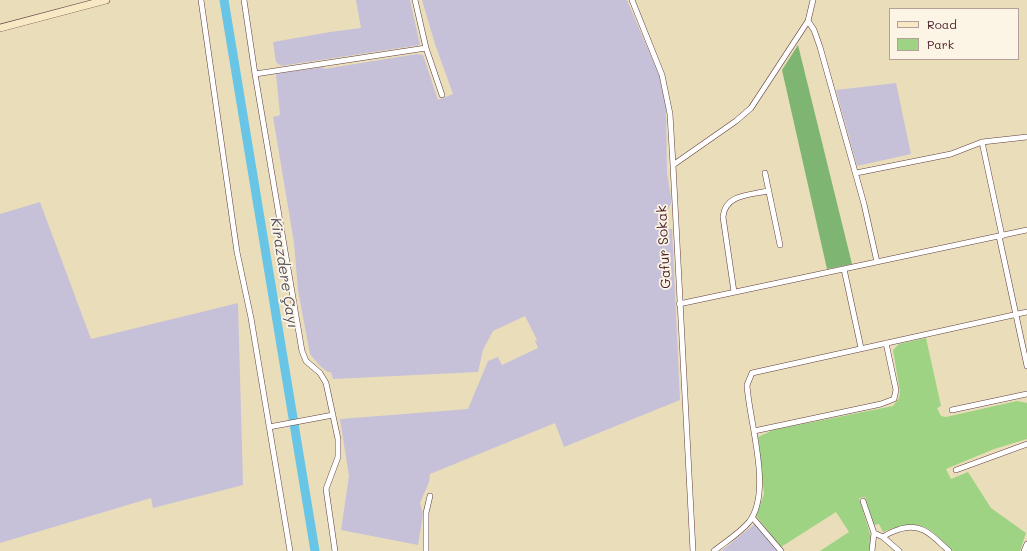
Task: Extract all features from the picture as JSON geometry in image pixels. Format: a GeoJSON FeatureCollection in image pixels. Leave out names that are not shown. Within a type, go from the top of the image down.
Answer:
{"type":"FeatureCollection","features":[{"type":"Feature","properties":{"kind":"street"},"geometry":{"type":"LineString","coordinates":[[0,27],[106,0]]}},
{"type":"Feature","properties":{"kind":"street"},"geometry":{"type":"LineString","coordinates":[[201,0],[237,252],[251,318],[290,551]]}},
{"type":"Feature","properties":{"kind":"street"},"geometry":{"type":"LineString","coordinates":[[244,0],[255,74],[302,351],[306,361],[320,373],[326,383],[331,416],[338,439],[338,457],[326,489],[335,551]]}},
{"type":"Feature","properties":{"kind":"street"},"geometry":{"type":"LineString","coordinates":[[414,0],[426,48],[442,94]]}},
{"type":"Feature","properties":{"kind":"street","name":"Gafur Sokak"},"geometry":{"type":"LineString","coordinates":[[632,0],[662,75],[670,114],[693,551]]}},
{"type":"Feature","properties":{"kind":"street"},"geometry":{"type":"LineString","coordinates":[[672,166],[736,121],[751,108],[808,21],[813,0]]}},
{"type":"Feature","properties":{"kind":"street"},"geometry":{"type":"LineString","coordinates":[[808,21],[817,37],[856,173],[876,262]]}},
{"type":"Feature","properties":{"kind":"street"},"geometry":{"type":"LineString","coordinates":[[255,74],[426,48]]}},
{"type":"Feature","properties":{"kind":"street"},"geometry":{"type":"LineString","coordinates":[[856,173],[951,154],[982,142],[1027,137]]}},
{"type":"Feature","properties":{"kind":"street"},"geometry":{"type":"LineString","coordinates":[[982,142],[1027,366]]}},
{"type":"Feature","properties":{"kind":"street"},"geometry":{"type":"LineString","coordinates":[[765,173],[780,245]]}},
{"type":"Feature","properties":{"kind":"street"},"geometry":{"type":"LineString","coordinates":[[734,292],[723,208],[728,202],[735,199],[768,191]]}},
{"type":"Feature","properties":{"kind":"street"},"geometry":{"type":"LineString","coordinates":[[679,304],[1027,230]]}},
{"type":"Feature","properties":{"kind":"street"},"geometry":{"type":"LineString","coordinates":[[844,269],[861,348]]}},
{"type":"Feature","properties":{"kind":"street"},"geometry":{"type":"LineString","coordinates":[[714,551],[746,525],[752,517],[760,497],[754,431],[747,385],[752,373],[1027,312]]}},
{"type":"Feature","properties":{"kind":"street"},"geometry":{"type":"LineString","coordinates":[[754,431],[881,404],[894,399],[896,390],[886,343]]}},
{"type":"Feature","properties":{"kind":"street"},"geometry":{"type":"LineString","coordinates":[[952,410],[1027,394]]}},
{"type":"Feature","properties":{"kind":"street"},"geometry":{"type":"LineString","coordinates":[[269,427],[331,416]]}},
{"type":"Feature","properties":{"kind":"street"},"geometry":{"type":"LineString","coordinates":[[956,470],[1027,444]]}},
{"type":"Feature","properties":{"kind":"street"},"geometry":{"type":"LineString","coordinates":[[426,551],[426,513],[430,496]]}},
{"type":"Feature","properties":{"kind":"street"},"geometry":{"type":"LineString","coordinates":[[863,501],[874,533],[872,551]]}},
{"type":"Feature","properties":{"kind":"street"},"geometry":{"type":"LineString","coordinates":[[752,517],[781,551]]}},
{"type":"Feature","properties":{"kind":"street"},"geometry":{"type":"LineString","coordinates":[[882,537],[907,527],[918,527],[927,531],[949,551]]}},
{"type":"Feature","properties":{"kind":"street"},"geometry":{"type":"LineString","coordinates":[[874,533],[882,537],[898,551]]}},
{"type":"Feature","properties":{"kind":"street"},"geometry":{"type":"LineString","coordinates":[[1024,551],[1027,544]]}},
{"type":"Feature","properties":{"kind":"shaded area"},"geometry":{"type":"Polygon","coordinates":[[[356,0],[410,0],[420,45],[281,66],[276,62],[273,42],[361,28],[356,0]]]}},
{"type":"Feature","properties":{"kind":"shaded area"},"geometry":{"type":"Polygon","coordinates":[[[422,0],[627,0],[659,75],[666,108],[667,173],[671,198],[671,204],[668,209],[668,229],[672,229],[680,400],[564,447],[555,423],[430,474],[429,482],[420,503],[423,515],[418,545],[341,530],[349,476],[340,419],[468,409],[488,361],[498,357],[502,365],[538,348],[535,341],[537,340],[525,316],[493,331],[483,350],[478,372],[333,379],[331,372],[328,372],[320,366],[310,354],[298,290],[294,243],[273,117],[280,115],[276,74],[323,67],[324,69],[417,54],[423,55],[438,100],[453,94],[435,44],[422,0]]]}},
{"type":"Feature","properties":{"kind":"shaded area"},"geometry":{"type":"Polygon","coordinates":[[[896,83],[911,154],[857,166],[836,90],[896,83]]]}},
{"type":"Feature","properties":{"kind":"shaded area"},"geometry":{"type":"Polygon","coordinates":[[[40,202],[91,339],[238,303],[243,485],[153,508],[151,498],[0,543],[0,214],[40,202]]]}},
{"type":"Feature","properties":{"kind":"shaded area"},"geometry":{"type":"Polygon","coordinates":[[[756,523],[778,551],[721,551],[756,523]]]}},
{"type":"Feature","properties":{"kind":"green space"},"geometry":{"type":"Polygon","coordinates":[[[798,45],[852,264],[827,269],[782,70],[798,45]]]}},
{"type":"Feature","properties":{"kind":"green space"},"geometry":{"type":"Polygon","coordinates":[[[926,338],[941,406],[937,408],[941,416],[946,417],[1017,401],[1027,403],[1027,439],[994,449],[946,469],[951,479],[968,472],[991,508],[1026,533],[1020,551],[953,551],[929,529],[915,525],[906,525],[883,532],[879,524],[874,525],[865,497],[859,498],[871,537],[869,551],[820,551],[849,532],[836,512],[781,547],[756,516],[764,494],[758,437],[773,430],[893,406],[899,398],[900,392],[893,350],[899,344],[926,338]]]}},
{"type":"Feature","properties":{"kind":"waterway","name":"Kirazdere Çayı"},"geometry":{"type":"LineString","coordinates":[[224,0],[315,551]]}}]}
